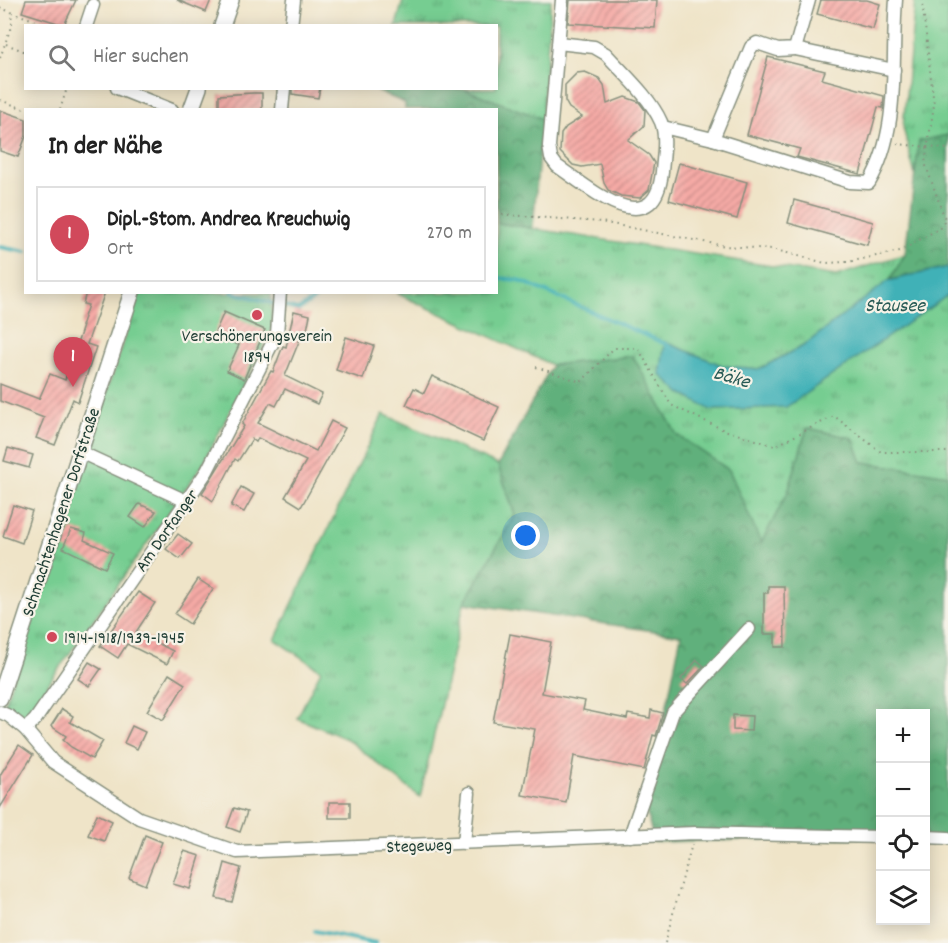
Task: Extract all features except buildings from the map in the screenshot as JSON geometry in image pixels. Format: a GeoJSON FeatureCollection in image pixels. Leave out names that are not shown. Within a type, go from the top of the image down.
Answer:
{"type":"FeatureCollection","features":[{"type":"Feature","properties":{"kind":"main road"},"geometry":{"type":"LineString","coordinates":[[223,24],[231,0]]}},
{"type":"Feature","properties":{"kind":"main road"},"geometry":{"type":"LineString","coordinates":[[192,108],[198,90]]}},
{"type":"Feature","properties":{"kind":"main road","name":"Schmachtenhagener Dorfstraße"},"geometry":{"type":"LineString","coordinates":[[0,698],[131,294]]}},
{"type":"Feature","properties":{"kind":"street"},"geometry":{"type":"LineString","coordinates":[[291,24],[294,0]]}},
{"type":"Feature","properties":{"kind":"street"},"geometry":{"type":"LineString","coordinates":[[558,43],[594,47],[606,54],[655,111],[663,127],[664,143],[659,186],[657,194],[644,205],[623,208],[613,204],[557,166],[551,158],[549,146],[558,43],[562,0]]}},
{"type":"Feature","properties":{"kind":"street"},"geometry":{"type":"LineString","coordinates":[[795,49],[809,0]]}},
{"type":"Feature","properties":{"kind":"street"},"geometry":{"type":"LineString","coordinates":[[663,127],[713,139],[850,182],[869,183],[881,163],[885,142],[894,70],[896,0]]}},
{"type":"Feature","properties":{"kind":"street"},"geometry":{"type":"LineString","coordinates":[[87,24],[93,5]]}},
{"type":"Feature","properties":{"kind":"street"},"geometry":{"type":"LineString","coordinates":[[713,139],[751,47],[757,43],[778,50],[795,49],[894,70]]}},
{"type":"Feature","properties":{"kind":"street"},"geometry":{"type":"LineString","coordinates":[[122,90],[167,108]]}},
{"type":"Feature","properties":{"kind":"street"},"geometry":{"type":"LineString","coordinates":[[282,108],[284,90]]}},
{"type":"Feature","properties":{"kind":"street","name":"Am Dorfanger"},"geometry":{"type":"LineString","coordinates":[[25,729],[34,720],[207,471],[277,334],[280,294]]}},
{"type":"Feature","properties":{"kind":"street"},"geometry":{"type":"LineString","coordinates":[[80,452],[186,501]]}},
{"type":"Feature","properties":{"kind":"street"},"geometry":{"type":"LineString","coordinates":[[630,836],[674,712],[749,629]]}},
{"type":"Feature","properties":{"kind":"street","name":"Stegeweg"},"geometry":{"type":"LineString","coordinates":[[0,712],[25,729],[53,762],[139,818],[237,852],[695,833],[876,837]]}},
{"type":"Feature","properties":{"kind":"street"},"geometry":{"type":"LineString","coordinates":[[464,843],[469,794]]}},
{"type":"Feature","properties":{"kind":"street"},"geometry":{"type":"LineString","coordinates":[[930,837],[948,838]]}},
{"type":"Feature","properties":{"kind":"path"},"geometry":{"type":"LineString","coordinates":[[498,214],[601,222],[725,246],[772,249],[813,261],[848,262],[900,252],[942,227],[945,219],[944,210],[927,173],[926,147],[934,105],[922,0]]}},
{"type":"Feature","properties":{"kind":"path"},"geometry":{"type":"LineString","coordinates":[[0,8],[45,24]]}},
{"type":"Feature","properties":{"kind":"path"},"geometry":{"type":"LineString","coordinates":[[0,58],[12,24],[11,12]]}},
{"type":"Feature","properties":{"kind":"path"},"geometry":{"type":"LineString","coordinates":[[5,44],[24,51]]}},
{"type":"Feature","properties":{"kind":"path"},"geometry":{"type":"LineString","coordinates":[[61,108],[66,90]]}},
{"type":"Feature","properties":{"kind":"path"},"geometry":{"type":"LineString","coordinates":[[0,100],[24,109]]}},
{"type":"Feature","properties":{"kind":"path"},"geometry":{"type":"LineString","coordinates":[[885,142],[948,149]]}},
{"type":"Feature","properties":{"kind":"path"},"geometry":{"type":"LineString","coordinates":[[536,367],[581,382],[614,348],[638,348],[671,405],[724,430],[775,446],[834,416],[880,452],[948,452]]}},
{"type":"Feature","properties":{"kind":"path"},"geometry":{"type":"LineString","coordinates":[[665,943],[695,833]]}},
{"type":"Feature","properties":{"kind":"green space"},"geometry":{"type":"Polygon","coordinates":[[[403,0],[551,0],[542,119],[467,90],[498,90],[498,24],[397,24],[403,0]]]}},
{"type":"Feature","properties":{"kind":"green space"},"geometry":{"type":"Polygon","coordinates":[[[915,0],[948,0],[948,196],[920,196],[903,127],[915,0]]]}},
{"type":"Feature","properties":{"kind":"green space"},"geometry":{"type":"Polygon","coordinates":[[[467,90],[542,119],[533,228],[498,223],[498,108],[405,108],[405,103],[377,91],[467,90]]]}},
{"type":"Feature","properties":{"kind":"green space"},"geometry":{"type":"Polygon","coordinates":[[[948,135],[948,267],[890,280],[905,254],[919,141],[948,135]]]}},
{"type":"Feature","properties":{"kind":"green space"},"geometry":{"type":"Polygon","coordinates":[[[498,223],[836,276],[905,254],[890,280],[803,346],[759,369],[724,366],[665,342],[716,410],[786,407],[948,295],[948,475],[862,462],[807,428],[788,492],[761,544],[729,470],[677,435],[633,356],[552,365],[398,294],[498,294],[498,223]]]}},
{"type":"Feature","properties":{"kind":"green space"},"geometry":{"type":"Polygon","coordinates":[[[139,294],[271,294],[272,329],[203,464],[22,721],[3,709],[139,294]]]}},
{"type":"Feature","properties":{"kind":"green space"},"geometry":{"type":"Polygon","coordinates":[[[633,356],[677,435],[729,470],[761,543],[788,492],[807,428],[853,438],[862,462],[948,475],[948,837],[930,837],[930,709],[876,709],[876,837],[654,842],[646,810],[681,635],[464,603],[515,515],[498,465],[552,365],[633,356]]]}},
{"type":"Feature","properties":{"kind":"green space"},"geometry":{"type":"Polygon","coordinates":[[[383,414],[498,465],[515,515],[464,603],[420,797],[347,739],[297,718],[321,670],[275,640],[383,414]]]}},
{"type":"Feature","properties":{"kind":"water","name":"Stausee"},"geometry":{"type":"Polygon","coordinates":[[[948,267],[948,295],[786,407],[711,410],[680,393],[660,374],[665,342],[724,366],[759,369],[803,346],[888,281],[948,267]]]}},
{"type":"Feature","properties":{"kind":"waterway","name":"Bäke"},"geometry":{"type":"LineString","coordinates":[[0,247],[24,252]]}},
{"type":"Feature","properties":{"kind":"waterway","name":"Bäke"},"geometry":{"type":"LineString","coordinates":[[498,278],[519,280],[668,345]]}},
{"type":"Feature","properties":{"kind":"waterway","name":"Bäke"},"geometry":{"type":"LineString","coordinates":[[239,294],[298,310],[322,294]]}},
{"type":"Feature","properties":{"kind":"waterway"},"geometry":{"type":"LineString","coordinates":[[315,931],[376,943]]}},
{"type":"Feature","properties":{"kind":"place","name":"Verschönerungsverein 1894"},"geometry":{"type":"Point","coordinates":[257,315]}},
{"type":"Feature","properties":{"kind":"place","name":"Dipl.-Stom. Andrea Kreuchwig"},"geometry":{"type":"Point","coordinates":[73,387]}},
{"type":"Feature","properties":{"kind":"place","name":"1914-1918/1939-1945"},"geometry":{"type":"Point","coordinates":[52,637]}}]}
